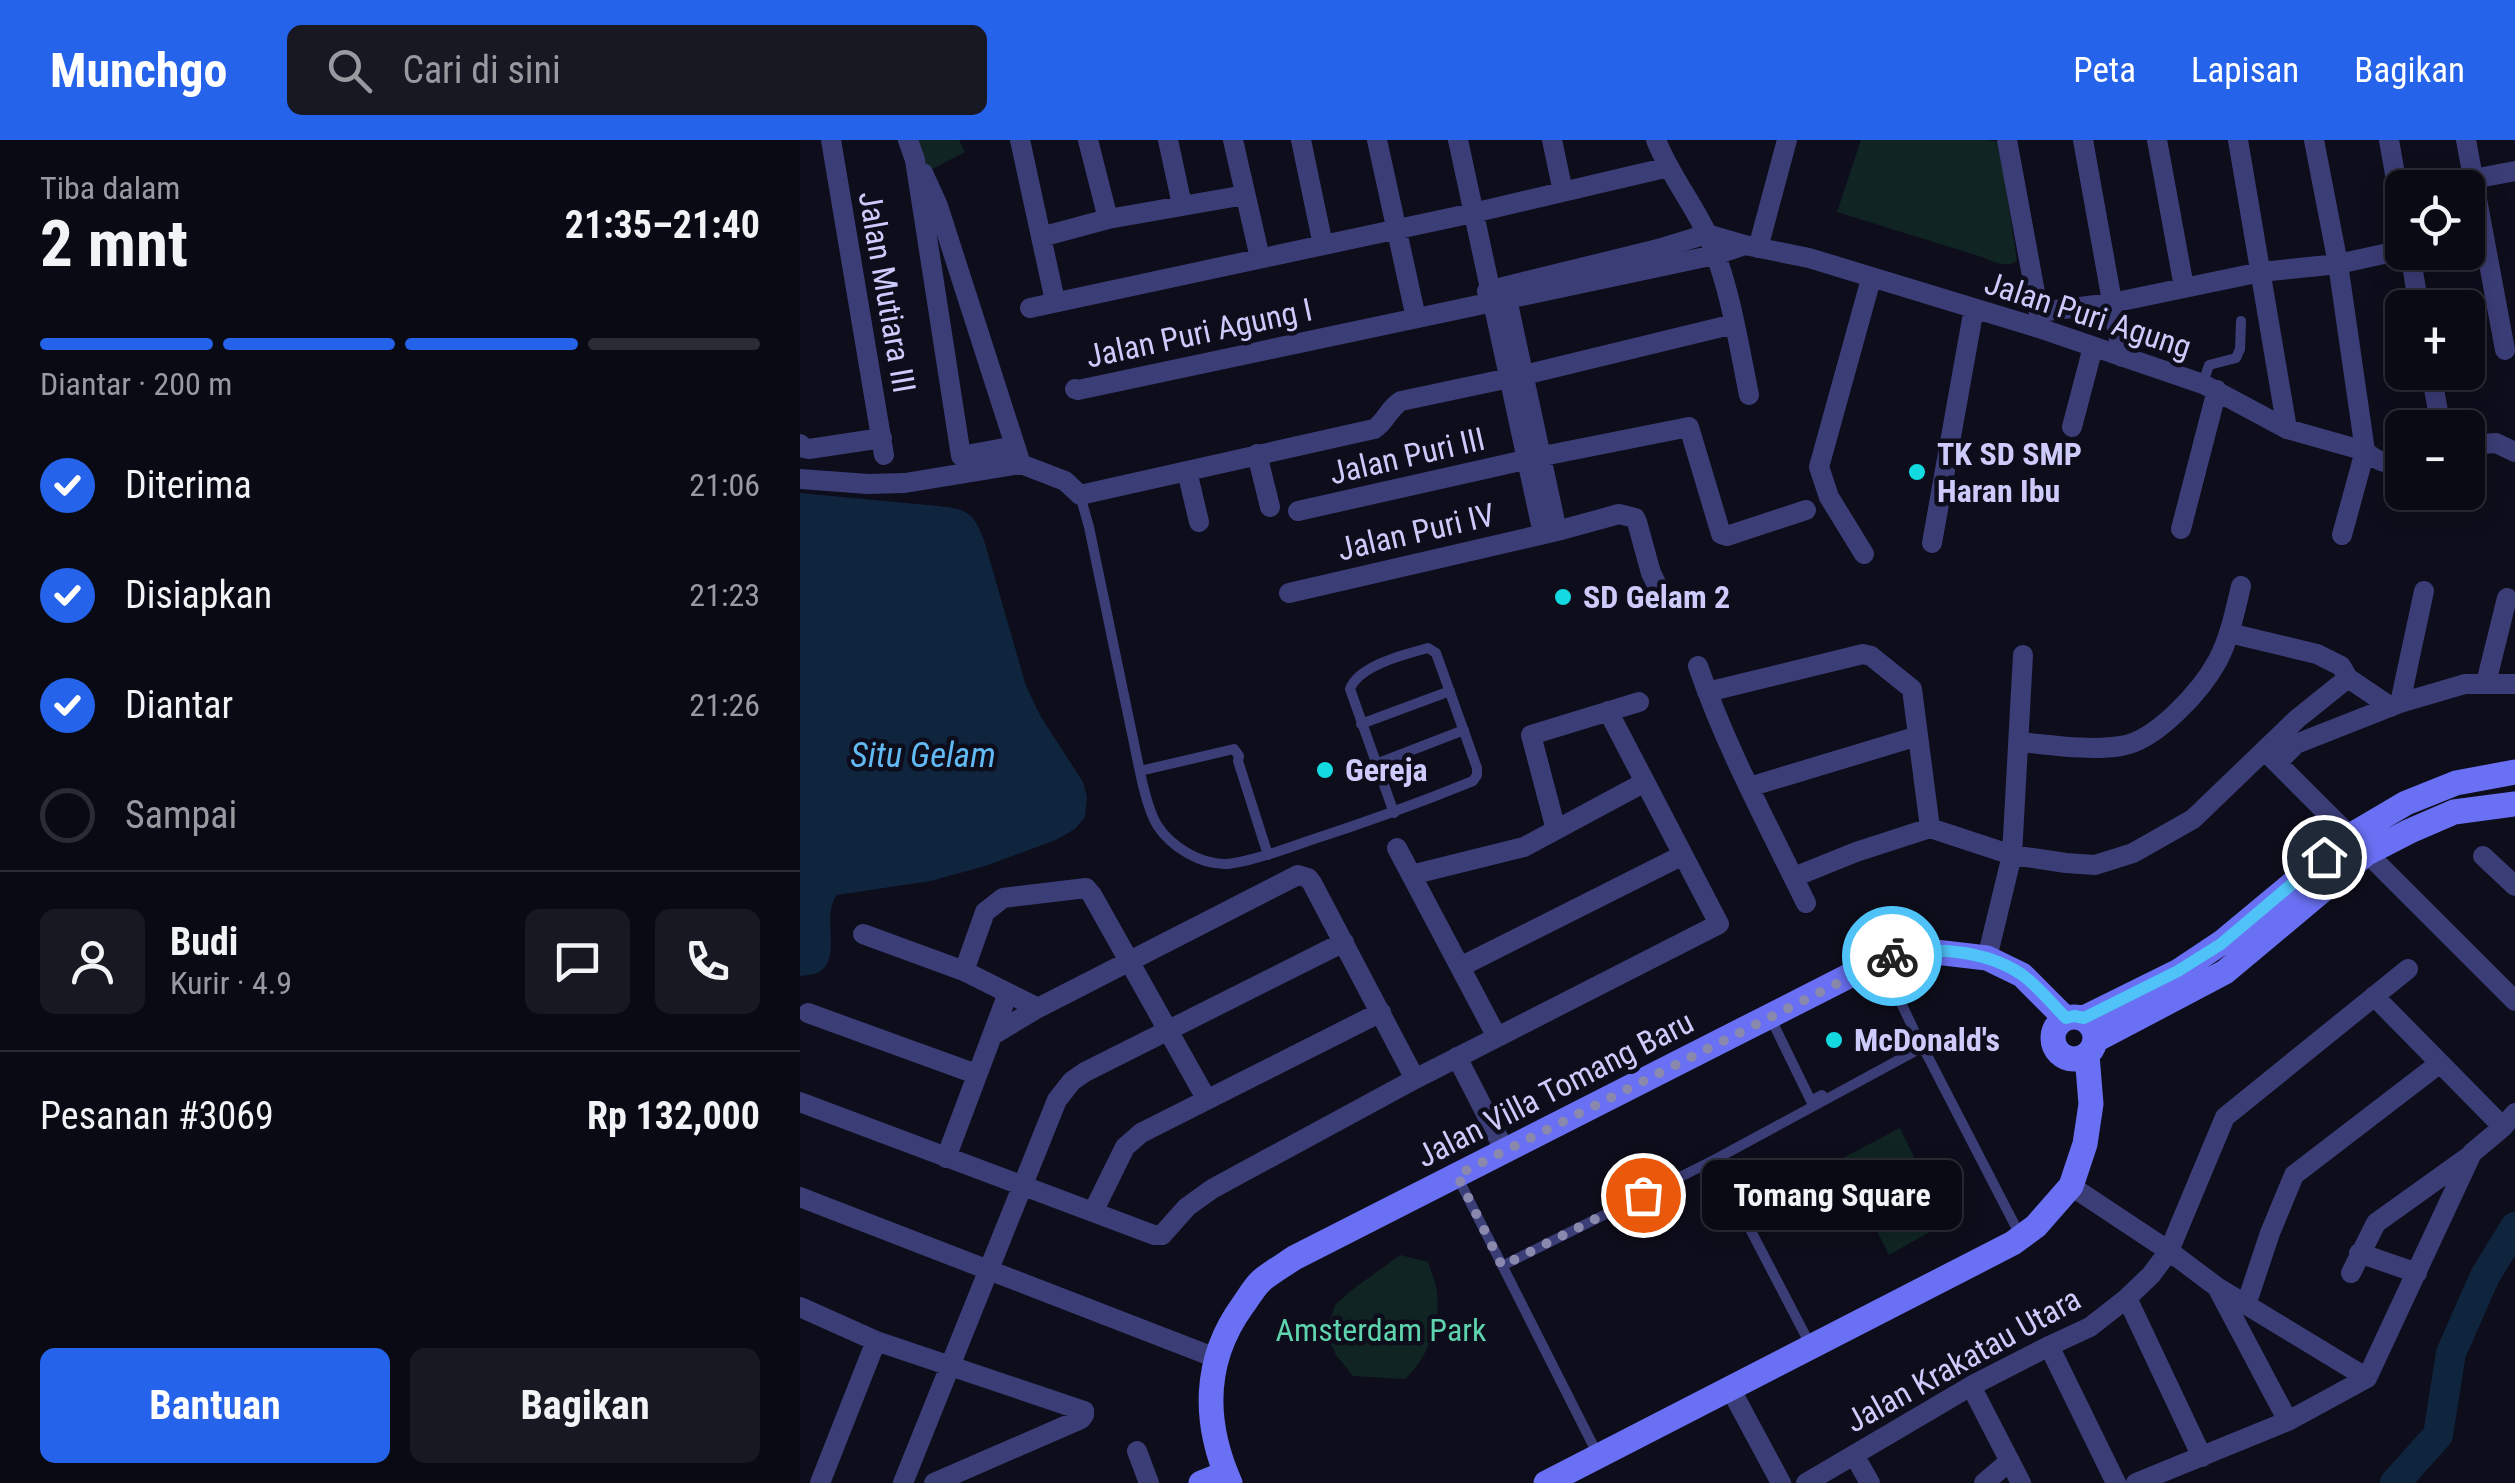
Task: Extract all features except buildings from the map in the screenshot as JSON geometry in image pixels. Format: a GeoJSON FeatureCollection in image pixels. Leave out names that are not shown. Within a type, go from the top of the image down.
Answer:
{"type":"FeatureCollection","features":[{"type":"Feature","properties":{"kind":"street","name":"Jalan Mutiara III"},"geometry":{"type":"LineString","coordinates":[[800,444],[804,448],[883,447],[831,140]]}},
{"type":"Feature","properties":{"kind":"street"},"geometry":{"type":"LineString","coordinates":[[1020,140],[1055,302]]}},
{"type":"Feature","properties":{"kind":"street"},"geometry":{"type":"LineString","coordinates":[[1088,140],[1108,219]]}},
{"type":"Feature","properties":{"kind":"street"},"geometry":{"type":"LineString","coordinates":[[1168,140],[1182,205]]}},
{"type":"Feature","properties":{"kind":"street"},"geometry":{"type":"LineString","coordinates":[[1233,140],[1260,258]]}},
{"type":"Feature","properties":{"kind":"street"},"geometry":{"type":"LineString","coordinates":[[1301,140],[1323,246]]}},
{"type":"Feature","properties":{"kind":"street"},"geometry":{"type":"LineString","coordinates":[[1377,140],[1414,312]]}},
{"type":"Feature","properties":{"kind":"street"},"geometry":{"type":"LineString","coordinates":[[1458,140],[1499,294],[1550,532],[1620,514],[1634,518],[1658,587]]}},
{"type":"Feature","properties":{"kind":"street"},"geometry":{"type":"LineString","coordinates":[[1471,140],[1479,212]]}},
{"type":"Feature","properties":{"kind":"street"},"geometry":{"type":"LineString","coordinates":[[1552,140],[1563,192]]}},
{"type":"Feature","properties":{"kind":"street"},"geometry":{"type":"LineString","coordinates":[[1656,140],[1716,255],[1749,395]]}},
{"type":"Feature","properties":{"kind":"street"},"geometry":{"type":"LineString","coordinates":[[1751,246],[1788,140]]}},
{"type":"Feature","properties":{"kind":"street"},"geometry":{"type":"LineString","coordinates":[[2006,140],[2040,321],[2261,272],[2385,255]]}},
{"type":"Feature","properties":{"kind":"street"},"geometry":{"type":"LineString","coordinates":[[2082,140],[2122,357]]}},
{"type":"Feature","properties":{"kind":"street"},"geometry":{"type":"LineString","coordinates":[[2158,140],[2184,287]]}},
{"type":"Feature","properties":{"kind":"street"},"geometry":{"type":"LineString","coordinates":[[2238,140],[2287,429]]}},
{"type":"Feature","properties":{"kind":"street"},"geometry":{"type":"LineString","coordinates":[[2314,140],[2338,264],[2365,451],[2342,535]]}},
{"type":"Feature","properties":{"kind":"street"},"geometry":{"type":"LineString","coordinates":[[2389,140],[2394,170]]}},
{"type":"Feature","properties":{"kind":"street"},"geometry":{"type":"LineString","coordinates":[[2466,140],[2472,170]]}},
{"type":"Feature","properties":{"kind":"street"},"geometry":{"type":"LineString","coordinates":[[911,150],[934,193],[1018,455]]}},
{"type":"Feature","properties":{"kind":"street"},"geometry":{"type":"LineString","coordinates":[[911,150],[961,456],[1018,455],[1065,481],[1080,496],[1374,429],[1382,424],[1391,407],[1401,401],[1734,324]]}},
{"type":"Feature","properties":{"kind":"street"},"geometry":{"type":"LineString","coordinates":[[1030,308],[1479,212],[1669,167]]}},
{"type":"Feature","properties":{"kind":"street"},"geometry":{"type":"LineString","coordinates":[[2485,176],[2515,171]]}},
{"type":"Feature","properties":{"kind":"street"},"geometry":{"type":"LineString","coordinates":[[1041,237],[1108,219],[1245,195]]}},
{"type":"Feature","properties":{"kind":"street","name":"Jalan Puri Agung"},"geometry":{"type":"LineString","coordinates":[[1708,234],[1810,258],[1974,308],[2040,321],[2093,347],[2210,387],[2274,424],[2365,451],[2385,463]]}},
{"type":"Feature","properties":{"kind":"street","name":"Jalan Puri Agung I"},"geometry":{"type":"LineString","coordinates":[[1499,294],[1708,234]]}},
{"type":"Feature","properties":{"kind":"street","name":"Jalan Puri Agung I"},"geometry":{"type":"LineString","coordinates":[[1222,353],[1078,390],[1073,385],[1075,380],[1751,246]]}},
{"type":"Feature","properties":{"kind":"street"},"geometry":{"type":"LineString","coordinates":[[2485,270],[2505,350]]}},
{"type":"Feature","properties":{"kind":"street"},"geometry":{"type":"LineString","coordinates":[[1864,554],[1829,496],[1819,467],[1871,279]]}},
{"type":"Feature","properties":{"kind":"street"},"geometry":{"type":"LineString","coordinates":[[1932,543],[1974,308]]}},
{"type":"Feature","properties":{"kind":"street"},"geometry":{"type":"LineString","coordinates":[[2072,426],[2093,347]]}},
{"type":"Feature","properties":{"kind":"street"},"geometry":{"type":"LineString","coordinates":[[2181,529],[2210,387]]}},
{"type":"Feature","properties":{"kind":"street","name":"Jalan Puri III"},"geometry":{"type":"LineString","coordinates":[[1298,511],[1689,427],[1720,534],[1727,536],[1806,510]]}},
{"type":"Feature","properties":{"kind":"street"},"geometry":{"type":"LineString","coordinates":[[2485,444],[2496,443],[2515,452]]}},
{"type":"Feature","properties":{"kind":"street"},"geometry":{"type":"LineString","coordinates":[[1256,454],[1270,508]]}},
{"type":"Feature","properties":{"kind":"street"},"geometry":{"type":"LineString","coordinates":[[800,479],[905,483],[1018,455]]}},
{"type":"Feature","properties":{"kind":"street"},"geometry":{"type":"LineString","coordinates":[[1187,471],[1200,522]]}},
{"type":"Feature","properties":{"kind":"street","name":"Jalan Puri IV"},"geometry":{"type":"LineString","coordinates":[[1288,593],[1550,532]]}},
{"type":"Feature","properties":{"kind":"street"},"geometry":{"type":"LineString","coordinates":[[2020,742],[2088,747],[2122,746],[2142,740],[2167,721],[2218,662],[2240,586]]}},
{"type":"Feature","properties":{"kind":"street"},"geometry":{"type":"LineString","coordinates":[[2395,705],[2424,591]]}},
{"type":"Feature","properties":{"kind":"street"},"geometry":{"type":"LineString","coordinates":[[2486,683],[2507,598]]}},
{"type":"Feature","properties":{"kind":"street"},"geometry":{"type":"LineString","coordinates":[[2229,633],[2318,654],[2342,666],[2348,678],[2395,705]]}},
{"type":"Feature","properties":{"kind":"street"},"geometry":{"type":"LineString","coordinates":[[1707,692],[1867,654],[1912,690],[1930,828]]}},
{"type":"Feature","properties":{"kind":"street"},"geometry":{"type":"LineString","coordinates":[[1987,958],[2012,855],[2023,655]]}},
{"type":"Feature","properties":{"kind":"street"},"geometry":{"type":"LineString","coordinates":[[1698,666],[1749,787],[1806,903]]}},
{"type":"Feature","properties":{"kind":"street"},"geometry":{"type":"LineString","coordinates":[[2271,757],[2296,719],[2348,678]]}},
{"type":"Feature","properties":{"kind":"street"},"geometry":{"type":"LineString","coordinates":[[1794,877],[1930,828],[2012,855],[2095,865],[2133,853],[2192,819],[2271,757],[2296,744],[2449,688],[2515,684]]}},
{"type":"Feature","properties":{"kind":"street"},"geometry":{"type":"LineString","coordinates":[[1556,830],[1531,735],[1639,702]]}},
{"type":"Feature","properties":{"kind":"street"},"geometry":{"type":"LineString","coordinates":[[800,1102],[1162,1235],[1200,1196],[1416,1079],[1719,924],[1608,711]]}},
{"type":"Feature","properties":{"kind":"street"},"geometry":{"type":"LineString","coordinates":[[1749,787],[1918,736]]}},
{"type":"Feature","properties":{"kind":"street"},"geometry":{"type":"LineString","coordinates":[[2271,757],[2515,1002]]}},
{"type":"Feature","properties":{"kind":"street"},"geometry":{"type":"LineString","coordinates":[[1546,1483],[2036,1226],[2071,1186],[2086,1144],[2091,1104],[2083,1033],[2221,944],[2358,845],[2406,802],[2456,783],[2515,772]]}},
{"type":"Feature","properties":{"kind":"street"},"geometry":{"type":"LineString","coordinates":[[1411,875],[1524,847],[1645,782]]}},
{"type":"Feature","properties":{"kind":"street"},"geometry":{"type":"LineString","coordinates":[[2358,845],[2410,831],[2454,812],[2515,804]]}},
{"type":"Feature","properties":{"kind":"street"},"geometry":{"type":"LineString","coordinates":[[1396,848],[1497,1037]]}},
{"type":"Feature","properties":{"kind":"street"},"geometry":{"type":"LineString","coordinates":[[1460,967],[1683,855]]}},
{"type":"Feature","properties":{"kind":"street"},"geometry":{"type":"LineString","coordinates":[[2482,856],[2515,886]]}},
{"type":"Feature","properties":{"kind":"street"},"geometry":{"type":"LineString","coordinates":[[993,1034],[1298,875],[1312,882],[1416,1079]]}},
{"type":"Feature","properties":{"kind":"street"},"geometry":{"type":"LineString","coordinates":[[964,971],[984,912],[1003,898],[1086,888],[1207,1100]]}},
{"type":"Feature","properties":{"kind":"street"},"geometry":{"type":"LineString","coordinates":[[863,934],[964,971],[1038,1008]]}},
{"type":"Feature","properties":{"kind":"street"},"geometry":{"type":"LineString","coordinates":[[903,1483],[1063,1090],[1085,1072],[1344,942]]}},
{"type":"Feature","properties":{"kind":"street","name":"Jalan Villa Tomang Baru"},"geometry":{"type":"LineString","coordinates":[[1200,1483],[1228,1478],[1212,1420],[1210,1383],[1216,1358],[1235,1316],[1259,1282],[1294,1258],[1880,960],[1918,950],[1987,958],[2022,974],[2083,1033]]}},
{"type":"Feature","properties":{"kind":"street","name":"Jalan Krakatau Utara"},"geometry":{"type":"LineString","coordinates":[[1806,1483],[1971,1386],[2090,1327],[2127,1298],[2169,1251],[2225,1117],[2408,969]]}},
{"type":"Feature","properties":{"kind":"street"},"geometry":{"type":"LineString","coordinates":[[946,1158],[1008,993]]}},
{"type":"Feature","properties":{"kind":"street"},"geometry":{"type":"LineString","coordinates":[[2351,1273],[2376,1223],[2472,1154],[2509,1120],[2440,1063],[2374,996]]}},
{"type":"Feature","properties":{"kind":"street"},"geometry":{"type":"LineString","coordinates":[[1092,1212],[1125,1147],[1141,1133],[1380,1012]]}},
{"type":"Feature","properties":{"kind":"street"},"geometry":{"type":"LineString","coordinates":[[808,1013],[976,1074]]}},
{"type":"Feature","properties":{"kind":"street"},"geometry":{"type":"LineString","coordinates":[[1457,1058],[1506,1150]]}},
{"type":"Feature","properties":{"kind":"street"},"geometry":{"type":"LineString","coordinates":[[2246,1302],[2294,1175],[2440,1063]]}},
{"type":"Feature","properties":{"kind":"street"},"geometry":{"type":"LineString","coordinates":[[2136,1483],[2288,1422],[2367,1378],[2472,1154]]}},
{"type":"Feature","properties":{"kind":"street"},"geometry":{"type":"LineString","coordinates":[[2071,1186],[2218,1287],[2367,1378]]}},
{"type":"Feature","properties":{"kind":"street"},"geometry":{"type":"LineString","coordinates":[[800,1197],[1216,1358]]}},
{"type":"Feature","properties":{"kind":"street"},"geometry":{"type":"LineString","coordinates":[[2359,1253],[2417,1273]]}},
{"type":"Feature","properties":{"kind":"street"},"geometry":{"type":"LineString","coordinates":[[2218,1287],[2288,1422]]}},
{"type":"Feature","properties":{"kind":"street"},"geometry":{"type":"LineString","coordinates":[[2127,1298],[2202,1457]]}},
{"type":"Feature","properties":{"kind":"street"},"geometry":{"type":"LineString","coordinates":[[803,1315],[1081,1408],[1084,1415],[934,1483]]}},
{"type":"Feature","properties":{"kind":"street"},"geometry":{"type":"LineString","coordinates":[[820,1483],[876,1340]]}},
{"type":"Feature","properties":{"kind":"street"},"geometry":{"type":"LineString","coordinates":[[2049,1346],[2116,1483]]}},
{"type":"Feature","properties":{"kind":"street"},"geometry":{"type":"LineString","coordinates":[[1971,1386],[2021,1483]]}},
{"type":"Feature","properties":{"kind":"street"},"geometry":{"type":"LineString","coordinates":[[1730,1388],[1781,1483]]}},
{"type":"Feature","properties":{"kind":"street"},"geometry":{"type":"LineString","coordinates":[[1137,1452],[1149,1483]]}},
{"type":"Feature","properties":{"kind":"street"},"geometry":{"type":"LineString","coordinates":[[1854,1455],[1870,1483]]}},
{"type":"Feature","properties":{"kind":"street"},"geometry":{"type":"LineString","coordinates":[[1984,1483],[2010,1462]]}},
{"type":"Feature","properties":{"kind":"lane"},"geometry":{"type":"LineString","coordinates":[[2210,387],[2208,365],[2236,358],[2241,321]]}},
{"type":"Feature","properties":{"kind":"lane"},"geometry":{"type":"LineString","coordinates":[[1080,496],[1140,772],[1154,821],[1167,838],[1208,862],[1228,864],[1268,855],[1394,812],[1473,781],[1478,775],[1477,768],[1436,654],[1428,648],[1362,671],[1350,689],[1394,812]]}},
{"type":"Feature","properties":{"kind":"lane"},"geometry":{"type":"LineString","coordinates":[[1361,724],[1450,691]]}},
{"type":"Feature","properties":{"kind":"lane"},"geometry":{"type":"LineString","coordinates":[[1376,764],[1464,730]]}},
{"type":"Feature","properties":{"kind":"lane"},"geometry":{"type":"LineString","coordinates":[[1140,772],[1234,749],[1268,855]]}},
{"type":"Feature","properties":{"kind":"lane"},"geometry":{"type":"LineString","coordinates":[[1880,960],[2021,1237]]}},
{"type":"Feature","properties":{"kind":"lane"},"geometry":{"type":"LineString","coordinates":[[1769,1016],[1811,1100],[1921,1045]]}},
{"type":"Feature","properties":{"kind":"lane"},"geometry":{"type":"LineString","coordinates":[[1502,1266],[1714,1160],[1921,1045]]}},
{"type":"Feature","properties":{"kind":"lane"},"geometry":{"type":"LineString","coordinates":[[1714,1160],[1811,1347]]}},
{"type":"Feature","properties":{"kind":"lane"},"geometry":{"type":"LineString","coordinates":[[1457,1175],[1598,1456]]}},
{"type":"Feature","properties":{"kind":"green space"},"geometry":{"type":"Polygon","coordinates":[[[909,140],[959,140],[965,152],[921,175],[909,140]]]}},
{"type":"Feature","properties":{"kind":"green space"},"geometry":{"type":"Polygon","coordinates":[[[1861,140],[1999,142],[2017,261],[1995,262],[1837,212],[1861,140]]]}},
{"type":"Feature","properties":{"kind":"green space"},"geometry":{"type":"Polygon","coordinates":[[[1900,1128],[1946,1223],[1889,1255],[1841,1159],[1900,1128]]]}},
{"type":"Feature","properties":{"kind":"green space","name":"Amsterdam Park"},"geometry":{"type":"Polygon","coordinates":[[[1400,1255],[1428,1262],[1438,1304],[1431,1339],[1405,1379],[1353,1376],[1336,1355],[1326,1333],[1335,1305],[1400,1255]]]}},
{"type":"Feature","properties":{"kind":"water","name":"Situ Gelam"},"geometry":{"type":"Polygon","coordinates":[[[800,493],[948,507],[972,517],[984,540],[1026,686],[1083,782],[1087,797],[1085,817],[1075,829],[1056,840],[931,881],[837,895],[830,914],[829,959],[817,973],[800,976],[800,493]]]}},
{"type":"Feature","properties":{"kind":"waterway"},"geometry":{"type":"LineString","coordinates":[[2395,1483],[2438,1435],[2451,1353],[2485,1276],[2515,1227]]}},
{"type":"Feature","properties":{"kind":"way so far"},"geometry":{"type":"LineString","coordinates":[[1643,1195],[1502,1266],[1457,1175],[1892,956]]}},
{"type":"Feature","properties":{"kind":"place","name":"TK SD SMP Haran Ibu"},"geometry":{"type":"Point","coordinates":[1917,472]}},
{"type":"Feature","properties":{"kind":"place","name":"SD Gelam 2"},"geometry":{"type":"Point","coordinates":[1563,597]}},
{"type":"Feature","properties":{"kind":"place","name":"Gereja"},"geometry":{"type":"Point","coordinates":[1325,770]}},
{"type":"Feature","properties":{"kind":"place","name":"McDonald's"},"geometry":{"type":"Point","coordinates":[1834,1040]}},
{"type":"Feature","properties":{"kind":"place","name":"Tomang Square"},"geometry":{"type":"Point","coordinates":[1643,1195]}},
{"type":"Feature","properties":{"kind":"route"},"geometry":{"type":"LineString","coordinates":[[1892,956],[1918,950],[1987,958],[2022,974],[2066,1018],[2084,1018],[2178,971],[2221,944],[2324,857]]}}]}
